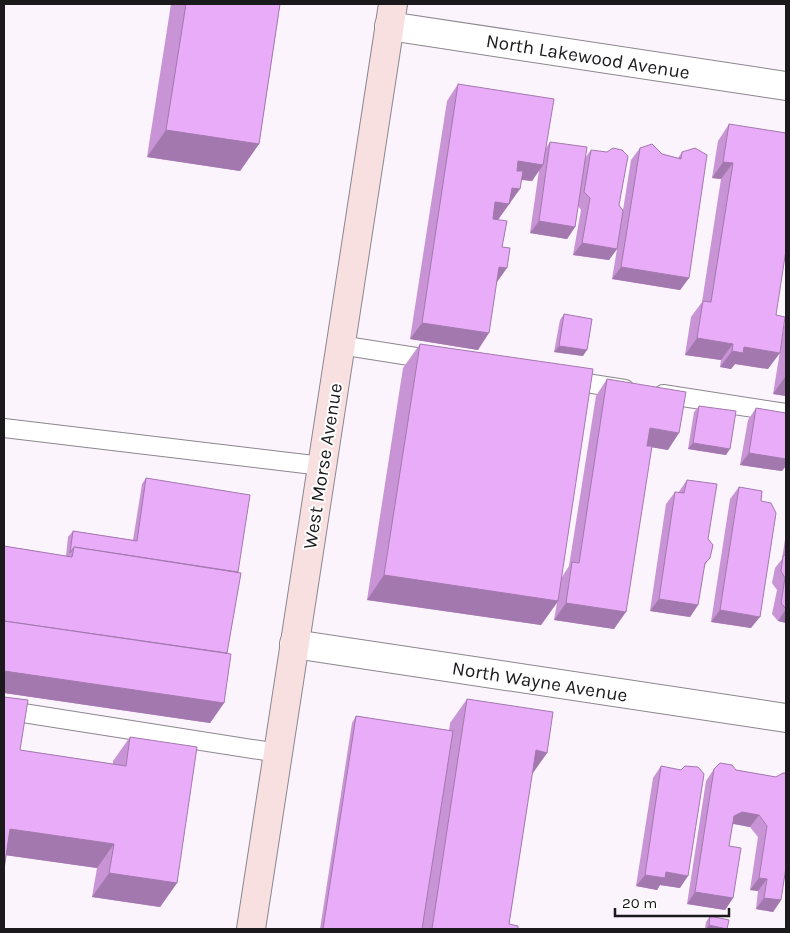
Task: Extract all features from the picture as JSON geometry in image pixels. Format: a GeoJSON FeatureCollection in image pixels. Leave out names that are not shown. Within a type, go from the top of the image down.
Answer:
{"type":"FeatureCollection","features":[{"type":"Feature","properties":{"kind":"street","name":"North Lakewood Avenue"},"geometry":{"type":"LineString","coordinates":[[391,15],[786,86]]}},
{"type":"Feature","properties":{"kind":"street","name":"West Morse Avenue"},"geometry":{"type":"LineString","coordinates":[[251,929],[391,15]]}},
{"type":"Feature","properties":{"kind":"street","name":"North Wayne Avenue"},"geometry":{"type":"LineString","coordinates":[[294,644],[786,718]]}},
{"type":"Feature","properties":{"kind":"lane"},"geometry":{"type":"LineString","coordinates":[[340,345],[447,362]]}},
{"type":"Feature","properties":{"kind":"lane"},"geometry":{"type":"LineString","coordinates":[[554,378],[786,413]]}},
{"type":"Feature","properties":{"kind":"lane"},"geometry":{"type":"LineString","coordinates":[[4,428],[322,466]]}},
{"type":"Feature","properties":{"kind":"lane"},"geometry":{"type":"LineString","coordinates":[[4,710],[278,753]]}},
{"type":"Feature","properties":{"kind":"building"},"geometry":{"type":"Polygon","coordinates":[[[186,4],[280,4],[259,144],[166,130],[186,4]]]}},
{"type":"Feature","properties":{"kind":"building"},"geometry":{"type":"Polygon","coordinates":[[[458,84],[554,99],[543,165],[518,161],[517,171],[523,171],[520,189],[512,188],[509,204],[495,202],[493,219],[507,221],[502,247],[510,248],[507,268],[499,267],[489,333],[422,323],[458,84]]]}},
{"type":"Feature","properties":{"kind":"building"},"geometry":{"type":"Polygon","coordinates":[[[729,124],[786,133],[786,250],[776,315],[785,317],[780,353],[744,347],[743,353],[732,351],[733,344],[697,338],[703,301],[711,302],[733,163],[723,162],[729,124]]]}},
{"type":"Feature","properties":{"kind":"building"},"geometry":{"type":"Polygon","coordinates":[[[550,142],[587,147],[575,227],[539,221],[550,142]]]}},
{"type":"Feature","properties":{"kind":"building"},"geometry":{"type":"Polygon","coordinates":[[[652,144],[662,154],[681,159],[682,152],[695,148],[707,155],[689,278],[621,267],[640,148],[652,144]]]}},
{"type":"Feature","properties":{"kind":"building"},"geometry":{"type":"Polygon","coordinates":[[[613,148],[622,150],[628,156],[619,205],[623,211],[617,249],[582,243],[590,198],[584,192],[591,150],[607,152],[613,148]]]}},
{"type":"Feature","properties":{"kind":"building"},"geometry":{"type":"Polygon","coordinates":[[[564,314],[592,319],[587,350],[559,346],[564,314]]]}},
{"type":"Feature","properties":{"kind":"building"},"geometry":{"type":"Polygon","coordinates":[[[420,344],[593,369],[558,601],[384,575],[420,344]]]}},
{"type":"Feature","properties":{"kind":"building"},"geometry":{"type":"Polygon","coordinates":[[[607,379],[686,392],[679,433],[650,428],[647,446],[652,446],[626,612],[566,603],[572,562],[579,563],[607,379]]]}},
{"type":"Feature","properties":{"kind":"building"},"geometry":{"type":"Polygon","coordinates":[[[699,406],[736,411],[730,449],[693,443],[699,406]]]}},
{"type":"Feature","properties":{"kind":"building"},"geometry":{"type":"Polygon","coordinates":[[[756,408],[786,413],[786,459],[749,453],[756,408]]]}},
{"type":"Feature","properties":{"kind":"building"},"geometry":{"type":"Polygon","coordinates":[[[146,478],[250,495],[238,572],[74,547],[70,553],[73,531],[137,541],[146,478]]]}},
{"type":"Feature","properties":{"kind":"building"},"geometry":{"type":"Polygon","coordinates":[[[687,480],[717,484],[708,539],[713,545],[710,558],[705,563],[698,605],[659,599],[675,492],[684,493],[687,480]]]}},
{"type":"Feature","properties":{"kind":"building"},"geometry":{"type":"Polygon","coordinates":[[[739,487],[762,491],[761,501],[771,503],[776,513],[760,617],[720,610],[739,487]]]}},
{"type":"Feature","properties":{"kind":"building"},"geometry":{"type":"Polygon","coordinates":[[[4,546],[72,557],[74,547],[241,573],[227,653],[4,621],[4,546]]]}},
{"type":"Feature","properties":{"kind":"building"},"geometry":{"type":"Polygon","coordinates":[[[786,554],[786,609],[781,603],[785,578],[781,571],[783,556],[786,554]]]}},
{"type":"Feature","properties":{"kind":"building"},"geometry":{"type":"Polygon","coordinates":[[[4,621],[231,654],[224,703],[4,671],[4,621]]]}},
{"type":"Feature","properties":{"kind":"building"},"geometry":{"type":"Polygon","coordinates":[[[4,697],[28,700],[20,750],[126,766],[130,737],[197,747],[177,883],[109,873],[114,844],[10,829],[4,869],[4,697]]]}},
{"type":"Feature","properties":{"kind":"building"},"geometry":{"type":"Polygon","coordinates":[[[467,699],[553,712],[547,753],[536,750],[509,924],[518,926],[518,929],[432,929],[467,699]]]}},
{"type":"Feature","properties":{"kind":"building"},"geometry":{"type":"Polygon","coordinates":[[[356,716],[453,731],[422,929],[323,929],[356,716]]]}},
{"type":"Feature","properties":{"kind":"building"},"geometry":{"type":"Polygon","coordinates":[[[720,763],[732,765],[736,770],[776,777],[786,773],[786,867],[781,900],[764,898],[767,879],[759,878],[767,826],[759,815],[742,812],[734,816],[729,846],[741,848],[733,898],[695,892],[714,769],[720,763]]]}},
{"type":"Feature","properties":{"kind":"building"},"geometry":{"type":"Polygon","coordinates":[[[661,766],[681,770],[685,766],[698,767],[704,774],[688,876],[666,872],[665,878],[645,875],[661,766]]]}},
{"type":"Feature","properties":{"kind":"building"},"geometry":{"type":"Polygon","coordinates":[[[710,916],[729,920],[727,929],[709,925],[710,916]]]}}]}
